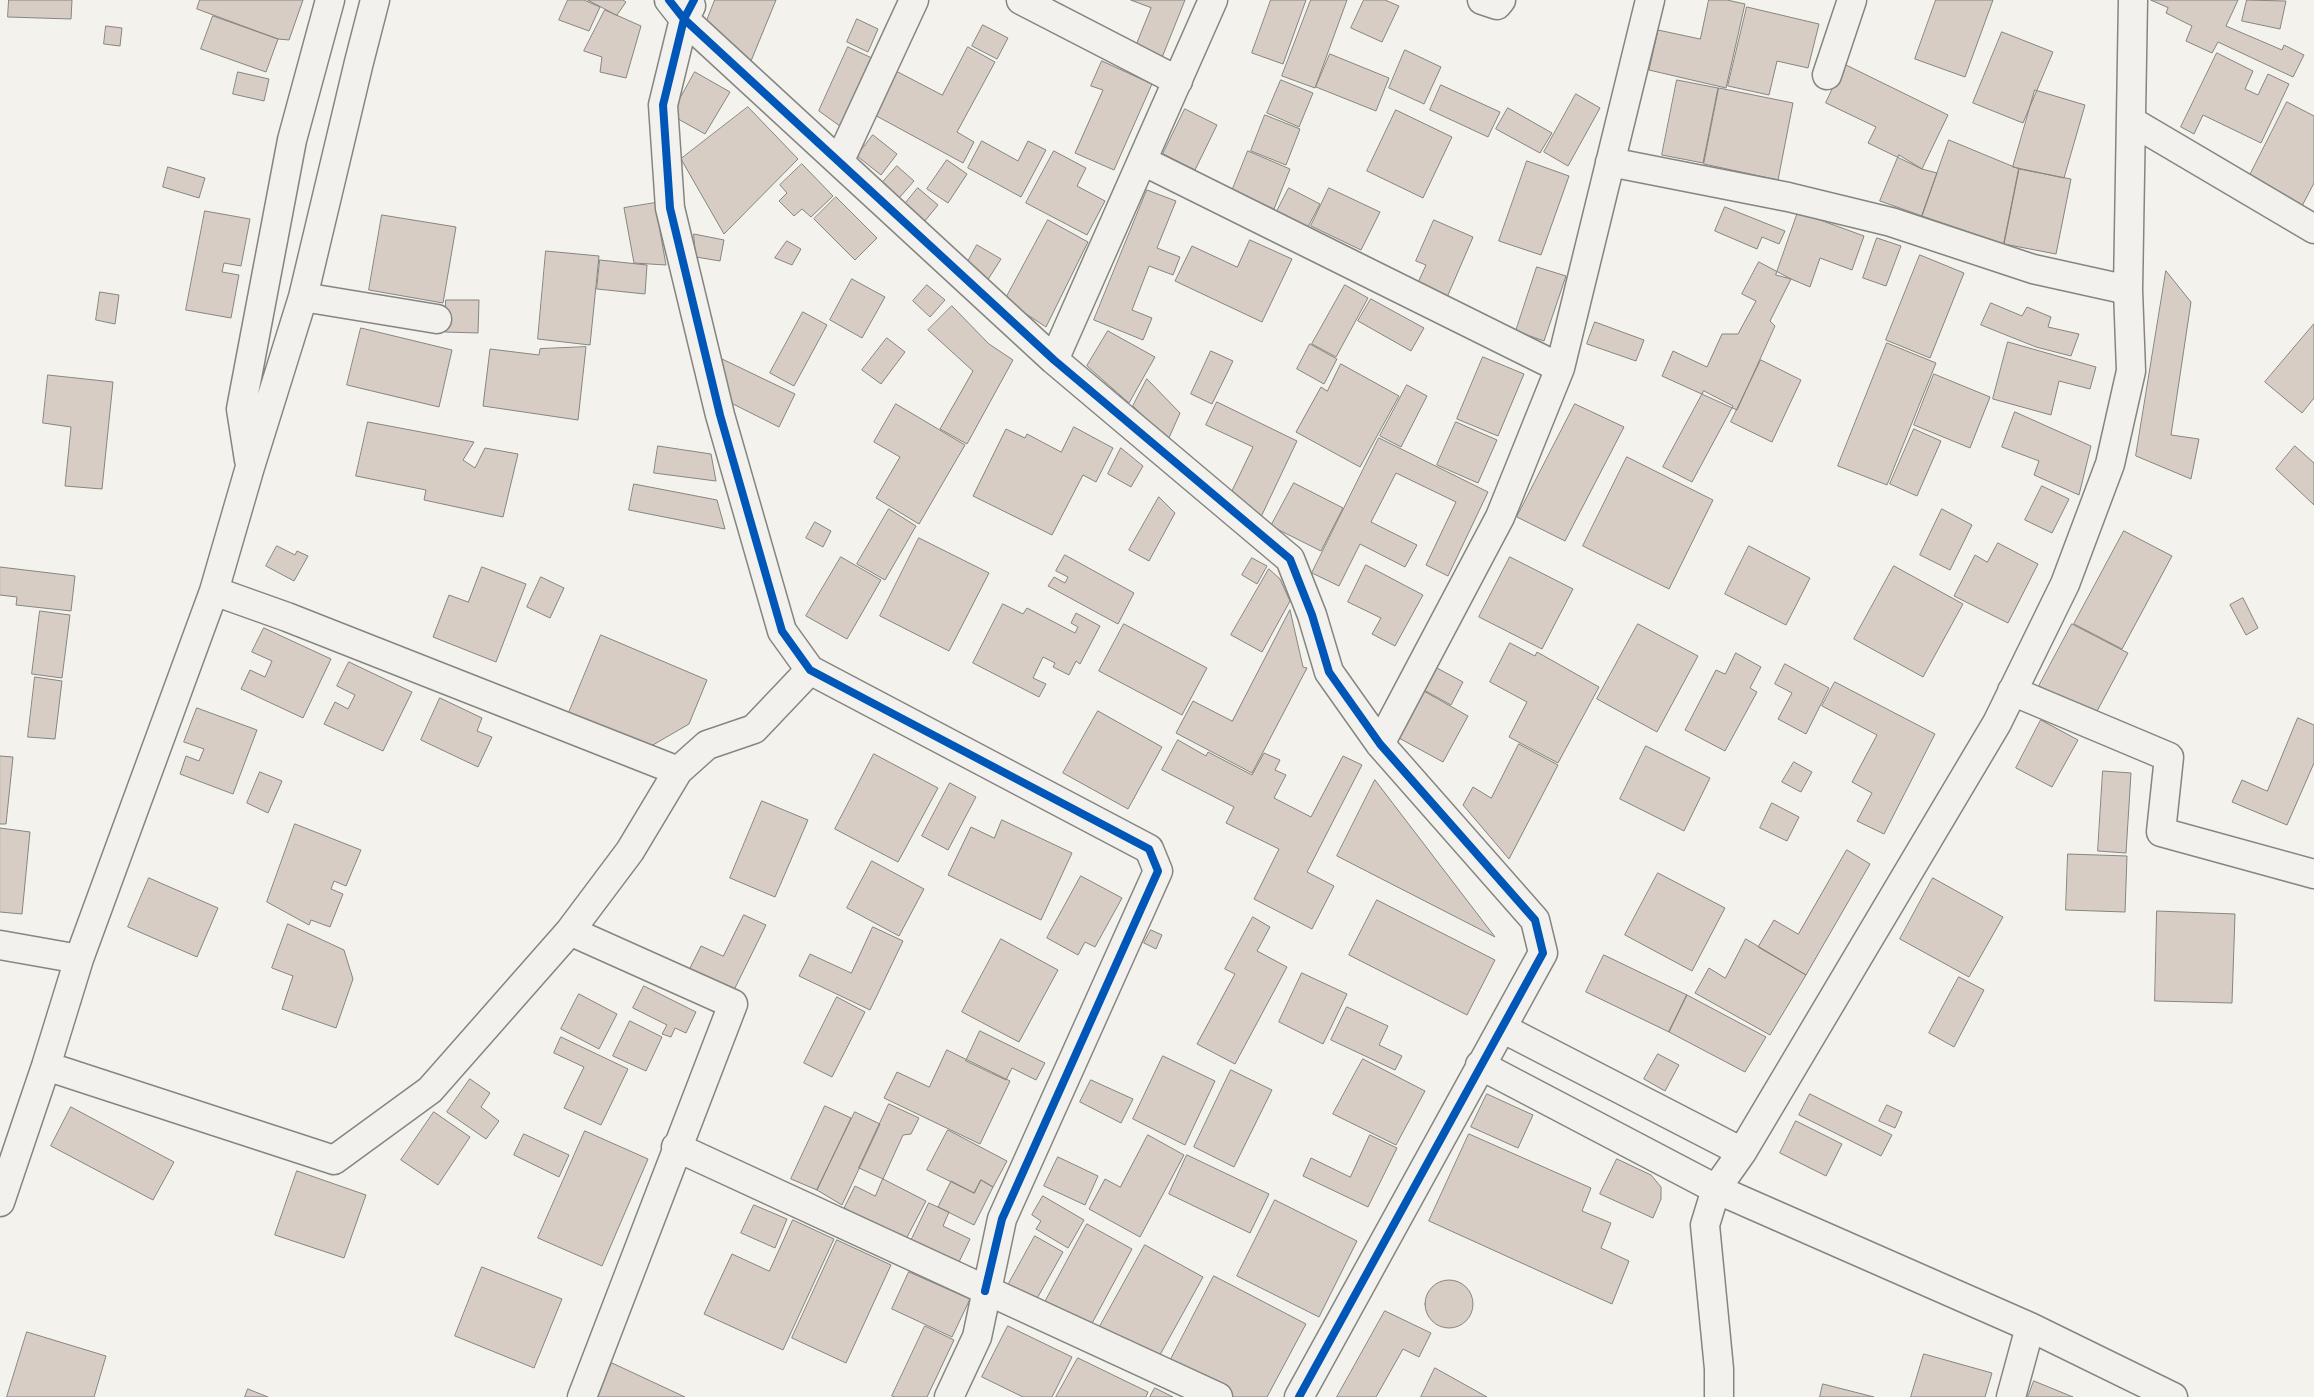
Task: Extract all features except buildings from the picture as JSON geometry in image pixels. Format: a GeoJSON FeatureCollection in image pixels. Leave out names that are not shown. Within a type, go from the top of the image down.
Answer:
{"type":"FeatureCollection","features":[{"type":"Feature","properties":{"kind":"street"},"geometry":{"type":"LineString","coordinates":[[250,466],[241,409],[292,140],[330,0]]}},
{"type":"Feature","properties":{"kind":"street"},"geometry":{"type":"LineString","coordinates":[[0,1202],[46,1066],[78,959],[214,591],[250,466],[303,297],[356,71],[375,0]]}},
{"type":"Feature","properties":{"kind":"street"},"geometry":{"type":"LineString","coordinates":[[839,162],[914,0]]}},
{"type":"Feature","properties":{"kind":"street"},"geometry":{"type":"LineString","coordinates":[[1021,0],[1178,81]]}},
{"type":"Feature","properties":{"kind":"street"},"geometry":{"type":"LineString","coordinates":[[1054,360],[1213,0]]}},
{"type":"Feature","properties":{"kind":"street"},"geometry":{"type":"LineString","coordinates":[[1482,0],[1496,5],[1500,0]]}},
{"type":"Feature","properties":{"kind":"street"},"geometry":{"type":"LineString","coordinates":[[1380,744],[1500,517],[1560,368],[1650,0]]}},
{"type":"Feature","properties":{"kind":"street"},"geometry":{"type":"LineString","coordinates":[[1827,75],[1852,0]]}},
{"type":"Feature","properties":{"kind":"street"},"geometry":{"type":"LineString","coordinates":[[1719,1397],[1719,1369],[1705,1225],[1716,1189],[1742,1152],[1997,723],[2065,584],[2110,464],[2131,372],[2128,290],[2133,0]]}},
{"type":"Feature","properties":{"kind":"street"},"geometry":{"type":"LineString","coordinates":[[682,6],[839,162],[1054,360],[1290,559],[1312,615],[1329,672],[1380,744],[1535,920],[1543,953],[1299,1397]]}},
{"type":"Feature","properties":{"kind":"street"},"geometry":{"type":"LineString","coordinates":[[682,6],[663,105],[670,208],[720,415],[782,631],[810,670],[1149,849],[1158,872],[1002,1219],[985,1291],[977,1337],[949,1397]]}},
{"type":"Feature","properties":{"kind":"street"},"geometry":{"type":"LineString","coordinates":[[2131,122],[2314,230]]}},
{"type":"Feature","properties":{"kind":"street"},"geometry":{"type":"LineString","coordinates":[[1143,161],[1560,368]]}},
{"type":"Feature","properties":{"kind":"street"},"geometry":{"type":"LineString","coordinates":[[1610,162],[1788,197],[1891,222],[2033,269],[2128,290]]}},
{"type":"Feature","properties":{"kind":"street"},"geometry":{"type":"LineString","coordinates":[[303,297],[437,319]]}},
{"type":"Feature","properties":{"kind":"street"},"geometry":{"type":"LineString","coordinates":[[214,591],[287,617],[678,771]]}},
{"type":"Feature","properties":{"kind":"street"},"geometry":{"type":"LineString","coordinates":[[46,1066],[334,1160],[430,1090],[570,931],[630,851],[678,771],[707,745],[754,729],[810,670]]}},
{"type":"Feature","properties":{"kind":"street"},"geometry":{"type":"LineString","coordinates":[[2012,691],[2169,757],[2161,832],[2314,874]]}},
{"type":"Feature","properties":{"kind":"street"},"geometry":{"type":"LineString","coordinates":[[570,931],[733,1004],[676,1147],[582,1397]]}},
{"type":"Feature","properties":{"kind":"street"},"geometry":{"type":"LineString","coordinates":[[0,945],[78,959]]}},
{"type":"Feature","properties":{"kind":"street"},"geometry":{"type":"LineString","coordinates":[[1502,1028],[1742,1152]]}},
{"type":"Feature","properties":{"kind":"street"},"geometry":{"type":"LineString","coordinates":[[1480,1065],[1716,1189],[2030,1327],[2173,1397]]}},
{"type":"Feature","properties":{"kind":"street"},"geometry":{"type":"LineString","coordinates":[[676,1147],[1218,1397]]}},
{"type":"Feature","properties":{"kind":"street"},"geometry":{"type":"LineString","coordinates":[[2011,1397],[2030,1327]]}},
{"type":"Feature","properties":{"kind":"cycle path"},"geometry":{"type":"LineString","coordinates":[[669,0],[684,19],[1054,360],[1290,559],[1312,615],[1329,672],[1380,744],[1535,920],[1543,953],[1299,1397]]}},
{"type":"Feature","properties":{"kind":"cycle path"},"geometry":{"type":"LineString","coordinates":[[694,0],[684,19],[663,105],[670,208],[720,415],[782,631],[810,670],[1149,849],[1158,871],[1002,1219],[985,1291]]}}]}
